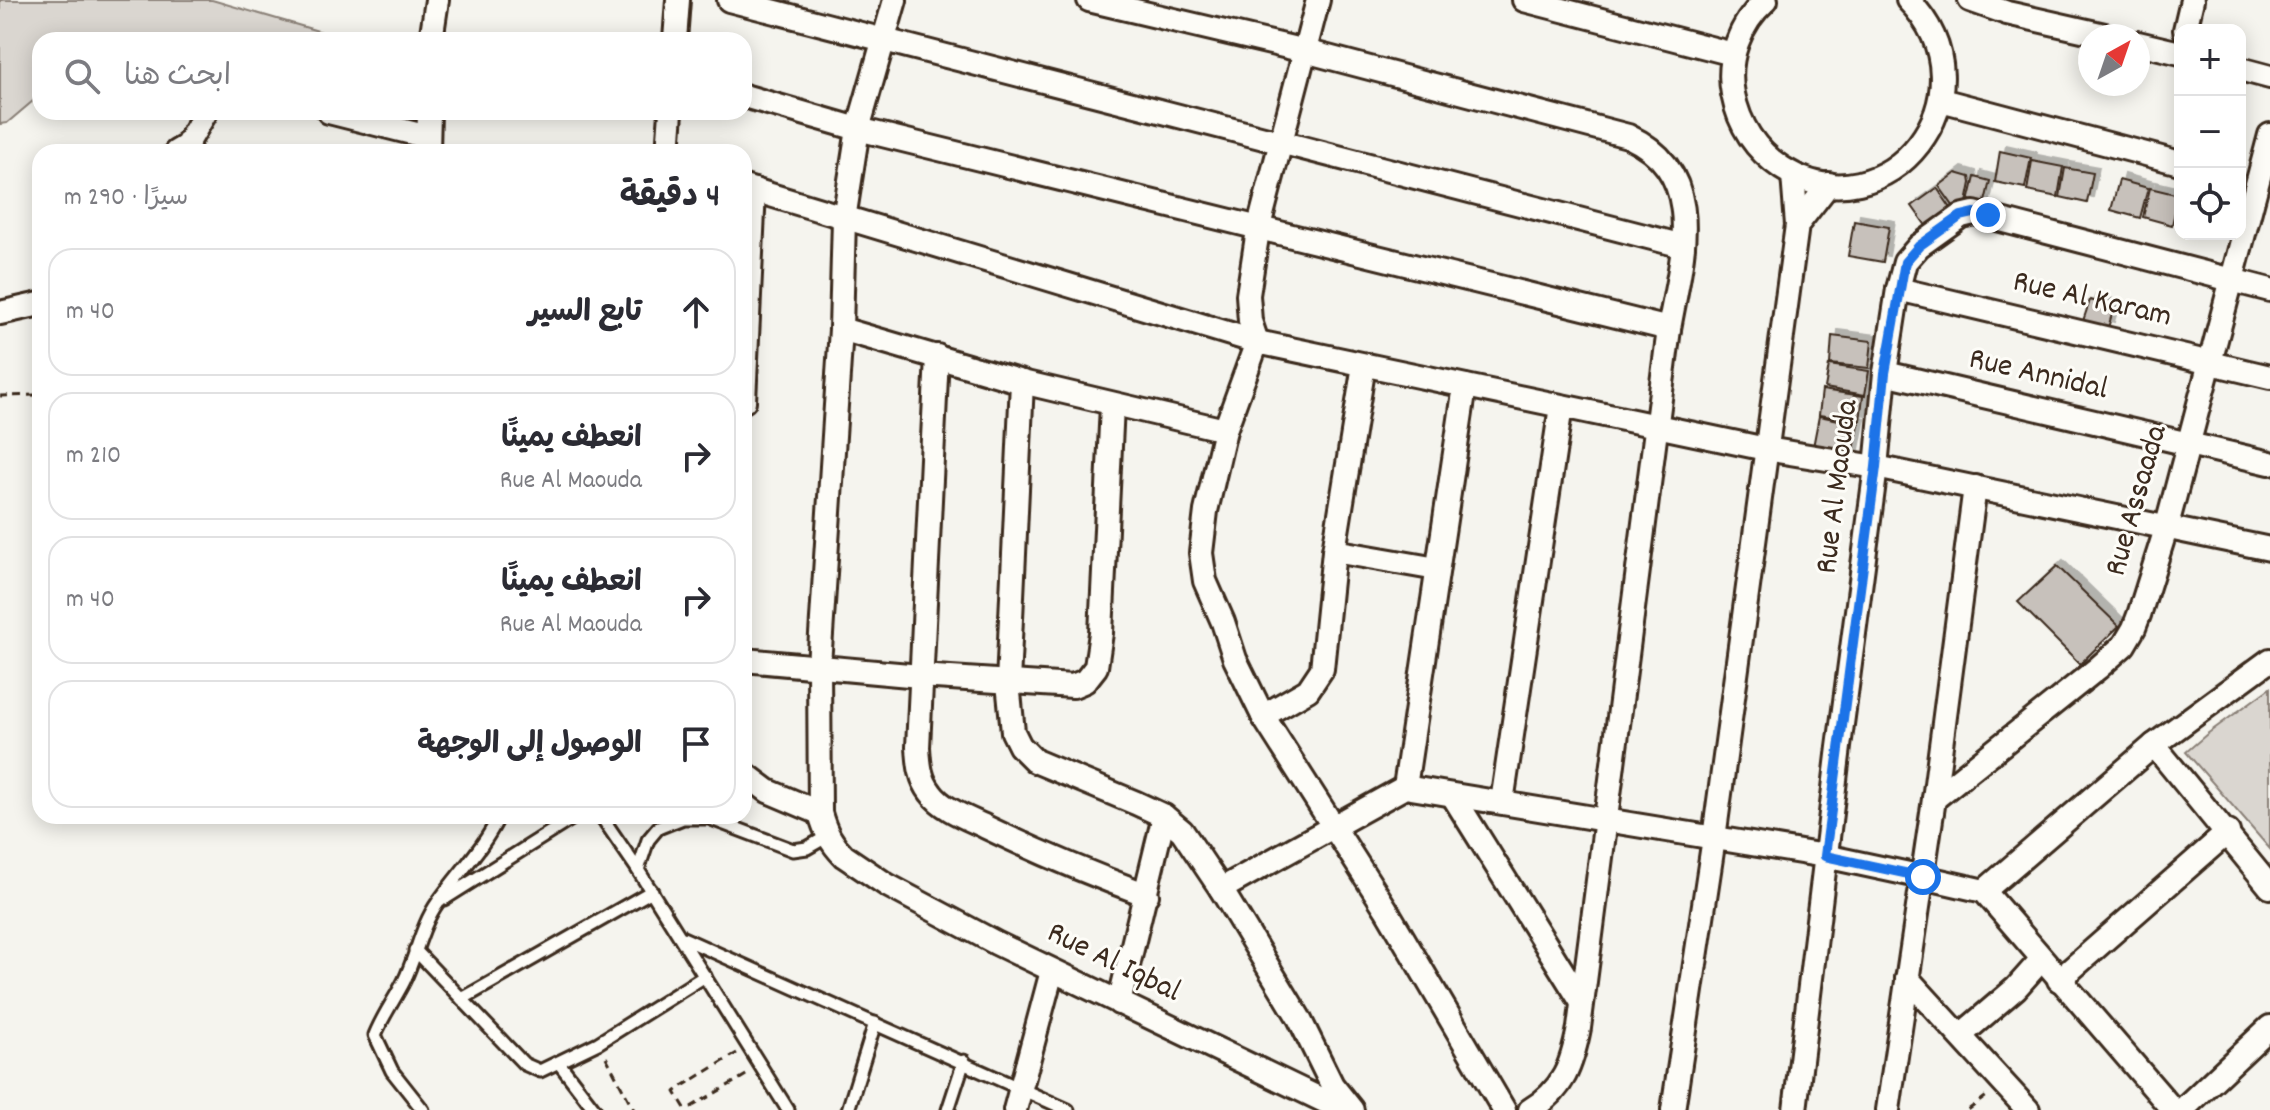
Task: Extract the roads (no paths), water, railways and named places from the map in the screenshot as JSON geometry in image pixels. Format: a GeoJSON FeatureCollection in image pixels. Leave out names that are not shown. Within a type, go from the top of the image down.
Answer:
{"type":"FeatureCollection","features":[{"type":"Feature","properties":{"kind":"street"},"geometry":{"type":"LineString","coordinates":[[432,32],[437,0]]}},
{"type":"Feature","properties":{"kind":"street"},"geometry":{"type":"LineString","coordinates":[[676,32],[678,0]]}},
{"type":"Feature","properties":{"kind":"street"},"geometry":{"type":"LineString","coordinates":[[729,0],[1683,246]]}},
{"type":"Feature","properties":{"kind":"street"},"geometry":{"type":"LineString","coordinates":[[828,836],[820,813],[819,665],[841,329],[844,219],[858,129],[895,0]]}},
{"type":"Feature","properties":{"kind":"street"},"geometry":{"type":"LineString","coordinates":[[1089,0],[1305,51],[1628,136],[1640,141],[1662,159],[1678,183],[1684,208],[1683,246],[1669,329],[1576,1041],[1566,1076],[1552,1095],[1530,1110]]}},
{"type":"Feature","properties":{"kind":"street"},"geometry":{"type":"LineString","coordinates":[[1318,0],[1258,230],[1248,295],[1250,321],[1257,342],[1225,430],[1204,520],[1201,553],[1205,581],[1235,659],[1263,716],[1386,909],[1504,1110]]}},
{"type":"Feature","properties":{"kind":"street"},"geometry":{"type":"LineString","coordinates":[[1524,0],[1733,54]]}},
{"type":"Feature","properties":{"kind":"street"},"geometry":{"type":"LineString","coordinates":[[1766,0],[1742,29],[1733,54],[1731,83],[1736,112],[1749,137],[1769,159],[1793,175],[1829,184],[1872,179],[1900,163],[1923,140],[1934,121],[1941,100],[1943,74],[1938,48],[1927,23],[1911,1]]}},
{"type":"Feature","properties":{"kind":"street"},"geometry":{"type":"LineString","coordinates":[[2186,24],[2192,0]]}},
{"type":"Feature","properties":{"kind":"street"},"geometry":{"type":"LineString","coordinates":[[1982,2],[2007,13],[2078,29]]}},
{"type":"Feature","properties":{"kind":"street"},"geometry":{"type":"LineString","coordinates":[[2150,46],[2174,51]]}},
{"type":"Feature","properties":{"kind":"street"},"geometry":{"type":"LineString","coordinates":[[2246,71],[2270,77]]}},
{"type":"Feature","properties":{"kind":"street"},"geometry":{"type":"LineString","coordinates":[[752,98],[858,129],[1258,230],[1669,329]]}},
{"type":"Feature","properties":{"kind":"street"},"geometry":{"type":"LineString","coordinates":[[1941,100],[2174,161]]}},
{"type":"Feature","properties":{"kind":"street"},"geometry":{"type":"LineString","coordinates":[[187,144],[201,120]]}},
{"type":"Feature","properties":{"kind":"street"},"geometry":{"type":"LineString","coordinates":[[354,120],[428,144],[429,120]]}},
{"type":"Feature","properties":{"kind":"street"},"geometry":{"type":"LineString","coordinates":[[669,144],[670,120]]}},
{"type":"Feature","properties":{"kind":"street","name":"Rue Assaada"},"geometry":{"type":"LineString","coordinates":[[1934,799],[2098,668],[2124,645],[2134,628],[2166,529],[2270,135]]}},
{"type":"Feature","properties":{"kind":"street"},"geometry":{"type":"LineString","coordinates":[[1673,1110],[1714,838],[1797,225],[1793,175]]}},
{"type":"Feature","properties":{"kind":"street"},"geometry":{"type":"LineString","coordinates":[[1797,225],[1829,184]]}},
{"type":"Feature","properties":{"kind":"street"},"geometry":{"type":"LineString","coordinates":[[752,190],[1257,342],[1766,449],[1876,467],[2270,549]]}},
{"type":"Feature","properties":{"kind":"street","name":"Rue Al Maouda"},"geometry":{"type":"LineString","coordinates":[[1795,1110],[1876,467],[1885,373],[1905,262],[1919,246],[1961,216],[1974,213],[2270,290]]}},
{"type":"Feature","properties":{"kind":"street","name":"Rue Al Karam"},"geometry":{"type":"LineString","coordinates":[[1898,289],[2270,377]]}},
{"type":"Feature","properties":{"kind":"street"},"geometry":{"type":"LineString","coordinates":[[0,313],[32,306]]}},
{"type":"Feature","properties":{"kind":"street"},"geometry":{"type":"LineString","coordinates":[[841,329],[1022,382],[1225,430]]}},
{"type":"Feature","properties":{"kind":"street"},"geometry":{"type":"LineString","coordinates":[[937,356],[920,676],[919,766],[923,780],[936,799],[961,815],[1068,866],[1147,895]]}},
{"type":"Feature","properties":{"kind":"street"},"geometry":{"type":"LineString","coordinates":[[1263,716],[1308,690],[1322,669],[1334,551],[1364,365]]}},
{"type":"Feature","properties":{"kind":"street","name":"Rue Annidal"},"geometry":{"type":"LineString","coordinates":[[1885,373],[2270,463]]}},
{"type":"Feature","properties":{"kind":"street"},"geometry":{"type":"LineString","coordinates":[[1022,382],[1008,683],[1013,732],[1020,746],[1035,761],[1164,816],[1182,831],[1299,1018],[1332,1085],[1352,1110]]}},
{"type":"Feature","properties":{"kind":"street"},"geometry":{"type":"LineString","coordinates":[[1405,787],[1465,386]]}},
{"type":"Feature","properties":{"kind":"street"},"geometry":{"type":"LineString","coordinates":[[752,661],[1008,683],[1073,686],[1085,681],[1096,667],[1101,633],[1112,405]]}},
{"type":"Feature","properties":{"kind":"street"},"geometry":{"type":"LineString","coordinates":[[1502,802],[1561,406]]}},
{"type":"Feature","properties":{"kind":"street"},"geometry":{"type":"LineString","coordinates":[[1888,1110],[1934,799],[1975,487]]}},
{"type":"Feature","properties":{"kind":"street"},"geometry":{"type":"LineString","coordinates":[[1334,551],[1437,569]]}},
{"type":"Feature","properties":{"kind":"street"},"geometry":{"type":"LineString","coordinates":[[1984,891],[2154,745],[2270,660]]}},
{"type":"Feature","properties":{"kind":"street"},"geometry":{"type":"LineString","coordinates":[[2154,745],[2270,887]]}},
{"type":"Feature","properties":{"kind":"street"},"geometry":{"type":"LineString","coordinates":[[752,779],[768,791],[820,813]]}},
{"type":"Feature","properties":{"kind":"street"},"geometry":{"type":"LineString","coordinates":[[1221,889],[1405,787],[1825,856],[1984,891],[2173,1110]]}},
{"type":"Feature","properties":{"kind":"street"},"geometry":{"type":"LineString","coordinates":[[1453,796],[1581,1001]]}},
{"type":"Feature","properties":{"kind":"street"},"geometry":{"type":"LineString","coordinates":[[1119,1003],[1164,816]]}},
{"type":"Feature","properties":{"kind":"street"},"geometry":{"type":"LineString","coordinates":[[2059,980],[2228,832]]}},
{"type":"Feature","properties":{"kind":"street","name":"Rue Al Iqbal"},"geometry":{"type":"LineString","coordinates":[[828,836],[844,856],[859,867],[924,906],[1052,971],[1343,1110]]}},
{"type":"Feature","properties":{"kind":"street"},"geometry":{"type":"LineString","coordinates":[[1961,1035],[2016,988],[2041,960]]}},
{"type":"Feature","properties":{"kind":"street"},"geometry":{"type":"LineString","coordinates":[[1015,1110],[1052,971]]}},
{"type":"Feature","properties":{"kind":"street"},"geometry":{"type":"LineString","coordinates":[[1907,978],[2028,1110]]}},
{"type":"Feature","properties":{"kind":"street"},"geometry":{"type":"LineString","coordinates":[[2182,1110],[2270,1027]]}},
{"type":"Feature","properties":{"kind":"lane"},"geometry":{"type":"LineString","coordinates":[[423,1110],[392,1071],[375,1035],[405,980],[421,932],[437,904],[494,824]]}},
{"type":"Feature","properties":{"kind":"lane"},"geometry":{"type":"LineString","coordinates":[[437,904],[563,824]]}},
{"type":"Feature","properties":{"kind":"lane"},"geometry":{"type":"LineString","coordinates":[[606,824],[683,938],[788,1110]]}},
{"type":"Feature","properties":{"kind":"lane"},"geometry":{"type":"LineString","coordinates":[[638,870],[648,840],[658,828],[668,824]]}},
{"type":"Feature","properties":{"kind":"lane"},"geometry":{"type":"LineString","coordinates":[[725,824],[793,850],[807,848],[828,836]]}},
{"type":"Feature","properties":{"kind":"lane"},"geometry":{"type":"LineString","coordinates":[[462,999],[652,891]]}},
{"type":"Feature","properties":{"kind":"lane"},"geometry":{"type":"LineString","coordinates":[[683,938],[1068,1110]]}},
{"type":"Feature","properties":{"kind":"lane"},"geometry":{"type":"LineString","coordinates":[[415,950],[524,1064],[540,1071],[598,1043],[705,976]]}},
{"type":"Feature","properties":{"kind":"lane"},"geometry":{"type":"LineString","coordinates":[[848,1110],[875,1023]]}},
{"type":"Feature","properties":{"kind":"lane"},"geometry":{"type":"LineString","coordinates":[[948,1110],[964,1061]]}},
{"type":"Feature","properties":{"kind":"lane"},"geometry":{"type":"LineString","coordinates":[[559,1063],[595,1110]]}}]}
